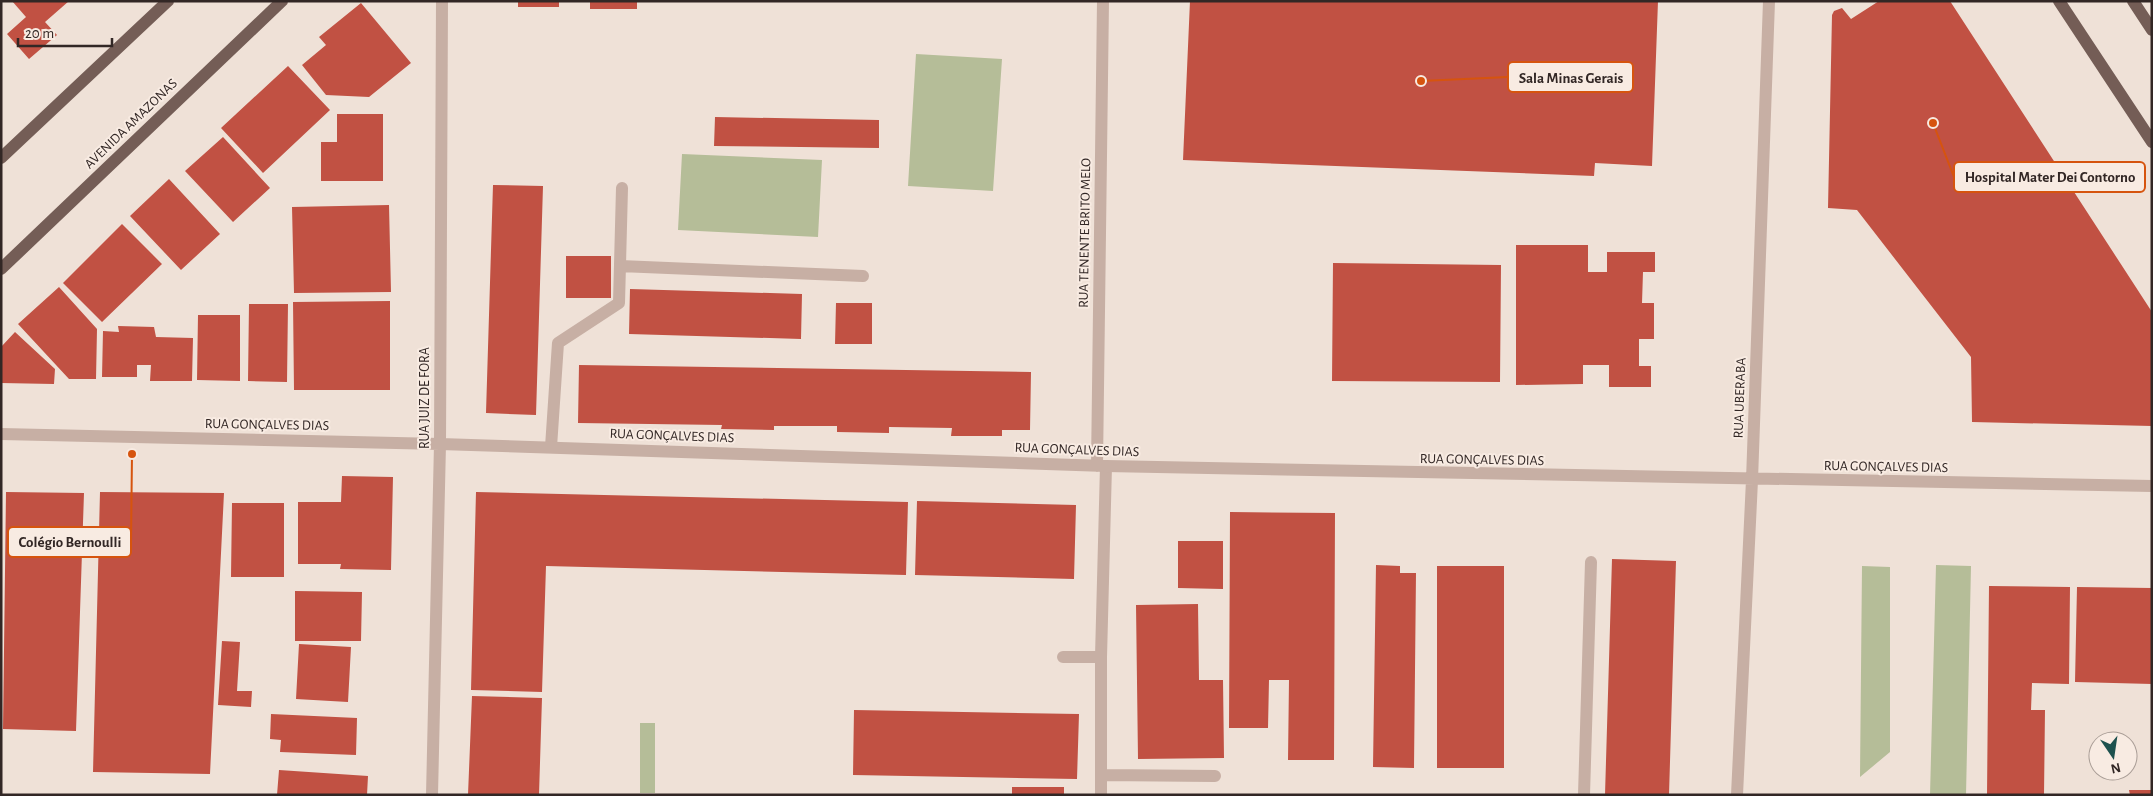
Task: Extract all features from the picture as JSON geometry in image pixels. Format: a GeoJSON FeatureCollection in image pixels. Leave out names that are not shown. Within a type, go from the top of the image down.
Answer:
{"type":"FeatureCollection","features":[{"type":"Feature","properties":{"kind":"main road"},"geometry":{"type":"LineString","coordinates":[[1,158],[168,1]]}},
{"type":"Feature","properties":{"kind":"main road","name":"AVENIDA AMAZONAS"},"geometry":{"type":"LineString","coordinates":[[1,269],[282,1]]}},
{"type":"Feature","properties":{"kind":"main road"},"geometry":{"type":"LineString","coordinates":[[2059,1],[2152,142]]}},
{"type":"Feature","properties":{"kind":"main road"},"geometry":{"type":"LineString","coordinates":[[2133,1],[2152,30]]}},
{"type":"Feature","properties":{"kind":"street","name":"RUA JUIZ DE FORA"},"geometry":{"type":"LineString","coordinates":[[432,795],[440,444],[442,1]]}},
{"type":"Feature","properties":{"kind":"street","name":"RUA TENENTE BRITO MELO"},"geometry":{"type":"LineString","coordinates":[[1101,795],[1103,1]]}},
{"type":"Feature","properties":{"kind":"street","name":"RUA UBERABA"},"geometry":{"type":"LineString","coordinates":[[1737,795],[1752,480],[1769,1]]}},
{"type":"Feature","properties":{"kind":"street"},"geometry":{"type":"LineString","coordinates":[[551,447],[558,343],[619,303],[622,188]]}},
{"type":"Feature","properties":{"kind":"street"},"geometry":{"type":"LineString","coordinates":[[620,266],[863,276]]}},
{"type":"Feature","properties":{"kind":"street","name":"RUA GONÇALVES DIAS"},"geometry":{"type":"LineString","coordinates":[[1,434],[551,447],[1102,466],[1752,480],[2152,486]]}},
{"type":"Feature","properties":{"kind":"street"},"geometry":{"type":"LineString","coordinates":[[1584,795],[1591,562]]}},
{"type":"Feature","properties":{"kind":"street"},"geometry":{"type":"LineString","coordinates":[[1063,657],[1101,657]]}},
{"type":"Feature","properties":{"kind":"street"},"geometry":{"type":"LineString","coordinates":[[1101,775],[1215,776]]}},
{"type":"Feature","properties":{"kind":"green space"},"geometry":{"type":"Polygon","coordinates":[[[916,54],[1002,59],[993,191],[908,186],[916,54]]]}},
{"type":"Feature","properties":{"kind":"green space"},"geometry":{"type":"Polygon","coordinates":[[[682,154],[822,160],[818,237],[678,230],[682,154]]]}},
{"type":"Feature","properties":{"kind":"green space"},"geometry":{"type":"Polygon","coordinates":[[[1936,565],[1971,566],[1966,795],[1930,795],[1936,565]]]}},
{"type":"Feature","properties":{"kind":"green space"},"geometry":{"type":"Polygon","coordinates":[[[1862,566],[1890,567],[1890,752],[1860,777],[1862,566]]]}},
{"type":"Feature","properties":{"kind":"green space"},"geometry":{"type":"Polygon","coordinates":[[[640,723],[655,723],[655,793],[640,793],[640,723]]]}},
{"type":"Feature","properties":{"kind":"building"},"geometry":{"type":"Polygon","coordinates":[[[12,1],[69,1],[45,22],[57,35],[29,59],[7,34],[26,17],[12,1]]]}},
{"type":"Feature","properties":{"kind":"building"},"geometry":{"type":"Polygon","coordinates":[[[518,1],[559,1],[559,7],[518,7],[518,1]]]}},
{"type":"Feature","properties":{"kind":"building"},"geometry":{"type":"Polygon","coordinates":[[[590,1],[637,1],[637,9],[590,9],[590,1]]]}},
{"type":"Feature","properties":{"kind":"building"},"geometry":{"type":"Polygon","coordinates":[[[1190,1],[1658,1],[1652,166],[1595,163],[1594,176],[1183,160],[1190,1]]]}},
{"type":"Feature","properties":{"kind":"building"},"geometry":{"type":"Polygon","coordinates":[[[1879,1],[1950,1],[2152,312],[2152,426],[1972,422],[1971,357],[1857,210],[1828,208],[1832,15],[1834,11],[1842,8],[1851,19],[1879,1]]]}},
{"type":"Feature","properties":{"kind":"building"},"geometry":{"type":"Polygon","coordinates":[[[361,3],[411,63],[369,97],[326,95],[302,65],[326,45],[319,37],[361,3]]]}},
{"type":"Feature","properties":{"kind":"building"},"geometry":{"type":"Polygon","coordinates":[[[288,66],[330,110],[263,173],[221,128],[288,66]]]}},
{"type":"Feature","properties":{"kind":"building"},"geometry":{"type":"Polygon","coordinates":[[[337,114],[383,114],[383,181],[321,181],[321,142],[337,142],[337,114]]]}},
{"type":"Feature","properties":{"kind":"building"},"geometry":{"type":"Polygon","coordinates":[[[715,117],[879,120],[879,148],[714,146],[715,117]]]}},
{"type":"Feature","properties":{"kind":"building"},"geometry":{"type":"Polygon","coordinates":[[[223,137],[270,188],[233,222],[185,171],[223,137]]]}},
{"type":"Feature","properties":{"kind":"building"},"geometry":{"type":"Polygon","coordinates":[[[169,179],[220,234],[181,270],[130,216],[169,179]]]}},
{"type":"Feature","properties":{"kind":"building"},"geometry":{"type":"Polygon","coordinates":[[[493,185],[543,186],[536,415],[486,413],[493,185]]]}},
{"type":"Feature","properties":{"kind":"building"},"geometry":{"type":"Polygon","coordinates":[[[389,205],[391,292],[294,293],[292,207],[389,205]]]}},
{"type":"Feature","properties":{"kind":"building"},"geometry":{"type":"Polygon","coordinates":[[[122,224],[162,264],[102,322],[63,283],[122,224]]]}},
{"type":"Feature","properties":{"kind":"building"},"geometry":{"type":"Polygon","coordinates":[[[1516,245],[1588,245],[1588,272],[1607,272],[1607,252],[1655,252],[1655,272],[1643,272],[1642,303],[1654,303],[1654,339],[1639,339],[1639,366],[1651,366],[1651,387],[1609,387],[1609,365],[1583,365],[1583,384],[1516,385],[1516,245]]]}},
{"type":"Feature","properties":{"kind":"building"},"geometry":{"type":"Polygon","coordinates":[[[566,256],[611,256],[611,298],[566,298],[566,256]]]}},
{"type":"Feature","properties":{"kind":"building"},"geometry":{"type":"Polygon","coordinates":[[[1333,263],[1501,265],[1500,382],[1332,381],[1333,263]]]}},
{"type":"Feature","properties":{"kind":"building"},"geometry":{"type":"Polygon","coordinates":[[[59,287],[97,329],[96,379],[69,379],[18,324],[59,287]]]}},
{"type":"Feature","properties":{"kind":"building"},"geometry":{"type":"Polygon","coordinates":[[[630,289],[802,294],[801,339],[629,334],[630,289]]]}},
{"type":"Feature","properties":{"kind":"building"},"geometry":{"type":"Polygon","coordinates":[[[390,301],[390,390],[294,390],[293,302],[390,301]]]}},
{"type":"Feature","properties":{"kind":"building"},"geometry":{"type":"Polygon","coordinates":[[[836,303],[872,303],[872,344],[835,344],[836,303]]]}},
{"type":"Feature","properties":{"kind":"building"},"geometry":{"type":"Polygon","coordinates":[[[249,304],[288,304],[287,382],[248,381],[249,304]]]}},
{"type":"Feature","properties":{"kind":"building"},"geometry":{"type":"Polygon","coordinates":[[[198,315],[240,315],[240,381],[197,380],[198,315]]]}},
{"type":"Feature","properties":{"kind":"building"},"geometry":{"type":"Polygon","coordinates":[[[118,326],[154,327],[156,337],[193,338],[192,381],[150,381],[151,365],[137,365],[137,377],[102,377],[103,331],[119,332],[118,326]]]}},
{"type":"Feature","properties":{"kind":"building"},"geometry":{"type":"Polygon","coordinates":[[[15,332],[55,369],[54,384],[1,383],[1,347],[15,332]]]}},
{"type":"Feature","properties":{"kind":"building"},"geometry":{"type":"Polygon","coordinates":[[[579,365],[1031,372],[1030,430],[1002,430],[1002,436],[951,436],[952,428],[889,427],[889,433],[837,432],[837,426],[774,426],[774,430],[721,429],[722,425],[578,423],[579,365]]]}},
{"type":"Feature","properties":{"kind":"building"},"geometry":{"type":"Polygon","coordinates":[[[342,476],[393,477],[391,570],[340,569],[341,564],[298,564],[298,502],[341,502],[342,476]]]}},
{"type":"Feature","properties":{"kind":"building"},"geometry":{"type":"Polygon","coordinates":[[[6,492],[84,493],[76,731],[3,729],[6,492]]]}},
{"type":"Feature","properties":{"kind":"building"},"geometry":{"type":"Polygon","coordinates":[[[100,492],[224,493],[210,774],[93,772],[100,492]]]}},
{"type":"Feature","properties":{"kind":"building"},"geometry":{"type":"Polygon","coordinates":[[[476,492],[908,502],[906,575],[546,566],[542,692],[471,690],[476,492]]]}},
{"type":"Feature","properties":{"kind":"building"},"geometry":{"type":"Polygon","coordinates":[[[917,501],[1076,505],[1074,579],[915,575],[917,501]]]}},
{"type":"Feature","properties":{"kind":"building"},"geometry":{"type":"Polygon","coordinates":[[[232,503],[284,503],[284,577],[231,577],[232,503]]]}},
{"type":"Feature","properties":{"kind":"building"},"geometry":{"type":"Polygon","coordinates":[[[1230,512],[1335,513],[1334,760],[1288,760],[1289,680],[1269,680],[1268,728],[1229,728],[1230,512]]]}},
{"type":"Feature","properties":{"kind":"building"},"geometry":{"type":"Polygon","coordinates":[[[1178,541],[1223,541],[1223,589],[1178,588],[1178,541]]]}},
{"type":"Feature","properties":{"kind":"building"},"geometry":{"type":"Polygon","coordinates":[[[1612,559],[1676,561],[1669,795],[1605,795],[1612,559]]]}},
{"type":"Feature","properties":{"kind":"building"},"geometry":{"type":"Polygon","coordinates":[[[1376,565],[1400,566],[1400,573],[1416,573],[1414,768],[1373,767],[1376,565]]]}},
{"type":"Feature","properties":{"kind":"building"},"geometry":{"type":"Polygon","coordinates":[[[1437,566],[1504,566],[1504,768],[1437,768],[1437,566]]]}},
{"type":"Feature","properties":{"kind":"building"},"geometry":{"type":"Polygon","coordinates":[[[1989,586],[2070,587],[2069,684],[2032,683],[2031,710],[2045,710],[2044,795],[1987,795],[1989,586]]]}},
{"type":"Feature","properties":{"kind":"building"},"geometry":{"type":"Polygon","coordinates":[[[2077,587],[2152,588],[2152,684],[2075,682],[2077,587]]]}},
{"type":"Feature","properties":{"kind":"building"},"geometry":{"type":"Polygon","coordinates":[[[295,591],[362,592],[361,641],[295,641],[295,591]]]}},
{"type":"Feature","properties":{"kind":"building"},"geometry":{"type":"Polygon","coordinates":[[[1198,604],[1199,680],[1223,680],[1224,758],[1138,759],[1136,605],[1198,604]]]}},
{"type":"Feature","properties":{"kind":"building"},"geometry":{"type":"Polygon","coordinates":[[[222,641],[240,642],[237,691],[252,691],[251,707],[218,705],[222,641]]]}},
{"type":"Feature","properties":{"kind":"building"},"geometry":{"type":"Polygon","coordinates":[[[299,644],[351,647],[348,702],[296,699],[299,644]]]}},
{"type":"Feature","properties":{"kind":"building"},"geometry":{"type":"Polygon","coordinates":[[[472,696],[542,698],[539,795],[468,795],[472,696]]]}},
{"type":"Feature","properties":{"kind":"building"},"geometry":{"type":"Polygon","coordinates":[[[854,710],[1079,714],[1077,779],[853,775],[854,710]]]}},
{"type":"Feature","properties":{"kind":"building"},"geometry":{"type":"Polygon","coordinates":[[[271,714],[357,718],[356,755],[280,752],[281,740],[270,739],[271,714]]]}},
{"type":"Feature","properties":{"kind":"building"},"geometry":{"type":"Polygon","coordinates":[[[279,770],[368,776],[367,795],[277,795],[279,770]]]}},
{"type":"Feature","properties":{"kind":"building"},"geometry":{"type":"Polygon","coordinates":[[[1012,787],[1064,787],[1064,795],[1012,795],[1012,787]]]}},
{"type":"Feature","properties":{"kind":"building"},"geometry":{"type":"Polygon","coordinates":[[[2129,790],[2152,790],[2152,795],[2130,795],[2129,790]]]}},
{"type":"Feature","properties":{"kind":"place","name":"Sala Minas Gerais"},"geometry":{"type":"Point","coordinates":[1421,81]}},
{"type":"Feature","properties":{"kind":"place","name":"Hospital Mater Dei Contorno"},"geometry":{"type":"Point","coordinates":[1933,123]}},
{"type":"Feature","properties":{"kind":"place","name":"Colégio Bernoulli"},"geometry":{"type":"Point","coordinates":[132,454]}}]}
